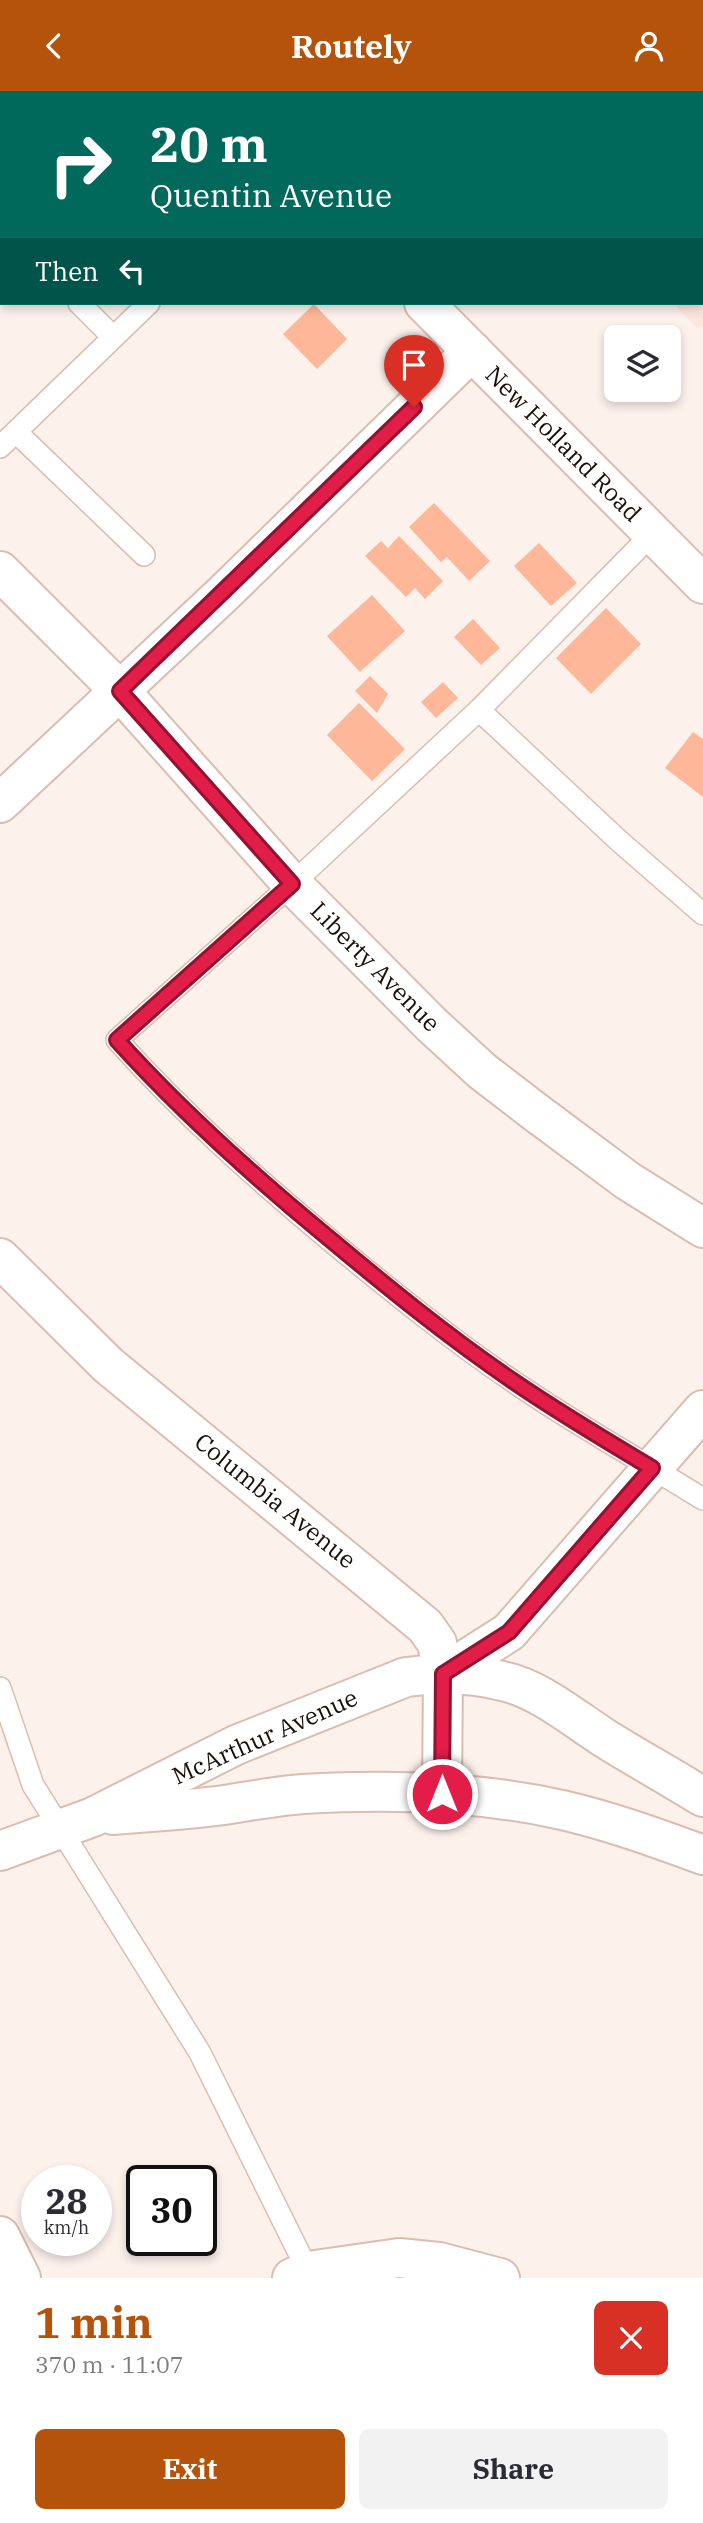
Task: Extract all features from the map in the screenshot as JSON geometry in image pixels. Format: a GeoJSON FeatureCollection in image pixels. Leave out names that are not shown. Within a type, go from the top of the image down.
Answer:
{"type":"FeatureCollection","features":[{"type":"Feature","properties":{"kind":"street","name":"New Holland Road"},"geometry":{"type":"LineString","coordinates":[[426,305],[703,584]]}},
{"type":"Feature","properties":{"kind":"street"},"geometry":{"type":"LineString","coordinates":[[0,803],[120,691],[472,351]]}},
{"type":"Feature","properties":{"kind":"street","name":"Liberty Avenue"},"geometry":{"type":"LineString","coordinates":[[0,571],[120,691],[292,884],[431,1024],[482,1071],[628,1181],[703,1229]]}},
{"type":"Feature","properties":{"kind":"street","name":"Columbia Avenue"},"geometry":{"type":"LineString","coordinates":[[0,1258],[108,1365],[425,1626],[438,1643],[443,1674],[442,1794]]}},
{"type":"Feature","properties":{"kind":"street"},"geometry":{"type":"LineString","coordinates":[[443,1674],[509,1632],[703,1411]]}},
{"type":"Feature","properties":{"kind":"street","name":"McArthur Avenue"},"geometry":{"type":"LineString","coordinates":[[0,1851],[77,1823],[236,1745],[405,1677],[443,1674],[503,1681],[522,1688],[553,1704],[703,1797]]}},
{"type":"Feature","properties":{"kind":"street","name":"McArthur Avenue"},"geometry":{"type":"LineString","coordinates":[[77,1823],[305,1794],[442,1794],[519,1802],[563,1810],[627,1828],[703,1855]]}},
{"type":"Feature","properties":{"kind":"street"},"geometry":{"type":"LineString","coordinates":[[0,2236],[21,2278]]}},
{"type":"Feature","properties":{"kind":"street"},"geometry":{"type":"LineString","coordinates":[[304,2276],[399,2258],[439,2262],[500,2278]]}},
{"type":"Feature","properties":{"kind":"lane"},"geometry":{"type":"LineString","coordinates":[[81,305],[113,337]]}},
{"type":"Feature","properties":{"kind":"lane"},"geometry":{"type":"LineString","coordinates":[[0,447],[147,305]]}},
{"type":"Feature","properties":{"kind":"lane"},"geometry":{"type":"LineString","coordinates":[[16,432],[144,555]]}},
{"type":"Feature","properties":{"kind":"lane"},"geometry":{"type":"LineString","coordinates":[[652,534],[480,710],[292,884],[117,1040],[164,1093],[258,1180],[387,1287],[511,1380],[574,1422],[703,1499]]}},
{"type":"Feature","properties":{"kind":"lane"},"geometry":{"type":"LineString","coordinates":[[480,710],[618,841],[703,914]]}},
{"type":"Feature","properties":{"kind":"lane"},"geometry":{"type":"LineString","coordinates":[[0,1688],[33,1785],[77,1823],[200,2053],[304,2276]]}},
{"type":"Feature","properties":{"kind":"shaded area"},"geometry":{"type":"Polygon","coordinates":[[[675,305],[703,305],[703,325],[698,329],[675,305]]]}},
{"type":"Feature","properties":{"kind":"building"},"geometry":{"type":"Polygon","coordinates":[[[315,305],[347,339],[317,369],[283,334],[315,305]]]}},
{"type":"Feature","properties":{"kind":"building"},"geometry":{"type":"Polygon","coordinates":[[[434,503],[490,561],[469,581],[447,557],[441,562],[409,527],[434,503]]]}},
{"type":"Feature","properties":{"kind":"building"},"geometry":{"type":"Polygon","coordinates":[[[399,536],[443,581],[425,599],[415,588],[406,597],[365,556],[381,541],[388,548],[399,536]]]}},
{"type":"Feature","properties":{"kind":"building"},"geometry":{"type":"Polygon","coordinates":[[[539,543],[577,583],[551,606],[514,566],[539,543]]]}},
{"type":"Feature","properties":{"kind":"building"},"geometry":{"type":"Polygon","coordinates":[[[372,595],[405,631],[360,672],[327,636],[372,595]]]}},
{"type":"Feature","properties":{"kind":"building"},"geometry":{"type":"Polygon","coordinates":[[[606,608],[641,644],[591,694],[556,658],[606,608]]]}},
{"type":"Feature","properties":{"kind":"building"},"geometry":{"type":"Polygon","coordinates":[[[473,619],[500,648],[481,665],[454,637],[473,619]]]}},
{"type":"Feature","properties":{"kind":"building"},"geometry":{"type":"Polygon","coordinates":[[[370,676],[388,694],[377,713],[355,691],[370,676]]]}},
{"type":"Feature","properties":{"kind":"building"},"geometry":{"type":"Polygon","coordinates":[[[443,682],[458,698],[436,718],[421,702],[443,682]]]}},
{"type":"Feature","properties":{"kind":"building"},"geometry":{"type":"Polygon","coordinates":[[[359,703],[405,749],[372,781],[327,735],[359,703]]]}},
{"type":"Feature","properties":{"kind":"building"},"geometry":{"type":"Polygon","coordinates":[[[693,732],[703,739],[703,797],[665,768],[693,732]]]}},
{"type":"Feature","properties":{"kind":"route"},"geometry":{"type":"LineString","coordinates":[[414,407],[120,691],[292,884],[117,1040],[164,1093],[258,1180],[387,1287],[511,1380],[574,1422],[652,1468],[509,1632],[443,1674],[442,1794]]}}]}
